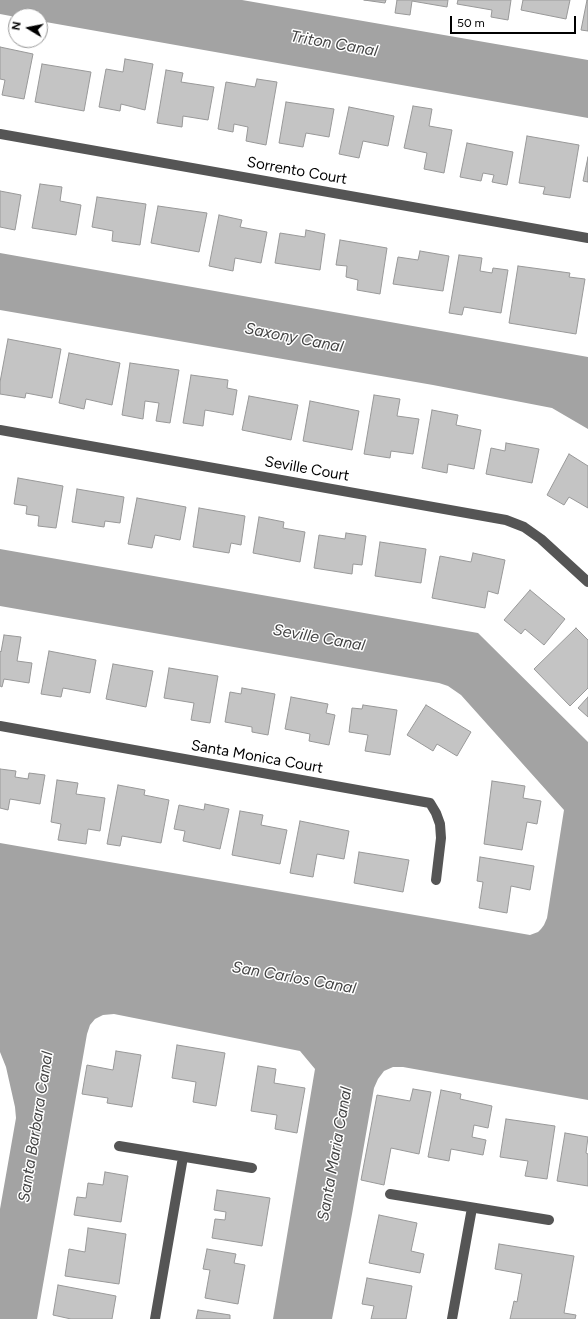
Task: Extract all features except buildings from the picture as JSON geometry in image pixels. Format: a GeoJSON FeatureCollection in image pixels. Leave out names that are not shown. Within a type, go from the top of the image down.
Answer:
{"type":"FeatureCollection","features":[{"type":"Feature","properties":{"kind":"street","name":"Sorrento Court"},"geometry":{"type":"LineString","coordinates":[[0,134],[588,238]]}},
{"type":"Feature","properties":{"kind":"street","name":"Seville Court"},"geometry":{"type":"LineString","coordinates":[[0,430],[506,520],[524,527],[540,539],[588,582]]}},
{"type":"Feature","properties":{"kind":"street","name":"Santa Monica Court"},"geometry":{"type":"LineString","coordinates":[[0,726],[430,803],[440,824],[441,838],[436,880]]}},
{"type":"Feature","properties":{"kind":"street"},"geometry":{"type":"LineString","coordinates":[[119,1146],[252,1168]]}},
{"type":"Feature","properties":{"kind":"street"},"geometry":{"type":"LineString","coordinates":[[155,1319],[183,1156]]}},
{"type":"Feature","properties":{"kind":"street"},"geometry":{"type":"LineString","coordinates":[[390,1194],[548,1220]]}},
{"type":"Feature","properties":{"kind":"street"},"geometry":{"type":"LineString","coordinates":[[452,1319],[472,1208]]}},
{"type":"Feature","properties":{"kind":"water","name":"Triton Canal"},"geometry":{"type":"Polygon","coordinates":[[[0,0],[242,0],[588,60],[588,118],[48,22],[48,8],[8,8],[8,16],[0,14],[0,0]]]}},
{"type":"Feature","properties":{"kind":"water","name":"Saxony Canal"},"geometry":{"type":"Polygon","coordinates":[[[0,253],[588,357],[588,429],[552,408],[433,385],[0,310],[0,253]]]}},
{"type":"Feature","properties":{"kind":"water"},"geometry":{"type":"Polygon","coordinates":[[[0,549],[478,633],[588,742],[588,1100],[403,1067],[393,1067],[384,1071],[374,1088],[332,1319],[273,1319],[315,1069],[300,1051],[114,1014],[103,1015],[95,1019],[90,1025],[87,1034],[37,1319],[0,1319],[0,1209],[16,1118],[6,1067],[0,1052],[0,843],[530,935],[541,929],[547,918],[564,810],[461,695],[448,686],[439,683],[0,606],[0,549]]]}},
{"type":"Feature","properties":{"kind":"water label","name":"Seville Canal"},"geometry":{"type":"Point","coordinates":[319,638]}},
{"type":"Feature","properties":{"kind":"water label","name":"San Carlos Canal"},"geometry":{"type":"Point","coordinates":[294,978]}},
{"type":"Feature","properties":{"kind":"water label","name":"Santa Barbara Canal"},"geometry":{"type":"Point","coordinates":[36,1127]}},
{"type":"Feature","properties":{"kind":"water label","name":"Santa Maria Canal"},"geometry":{"type":"Point","coordinates":[335,1154]}}]}
